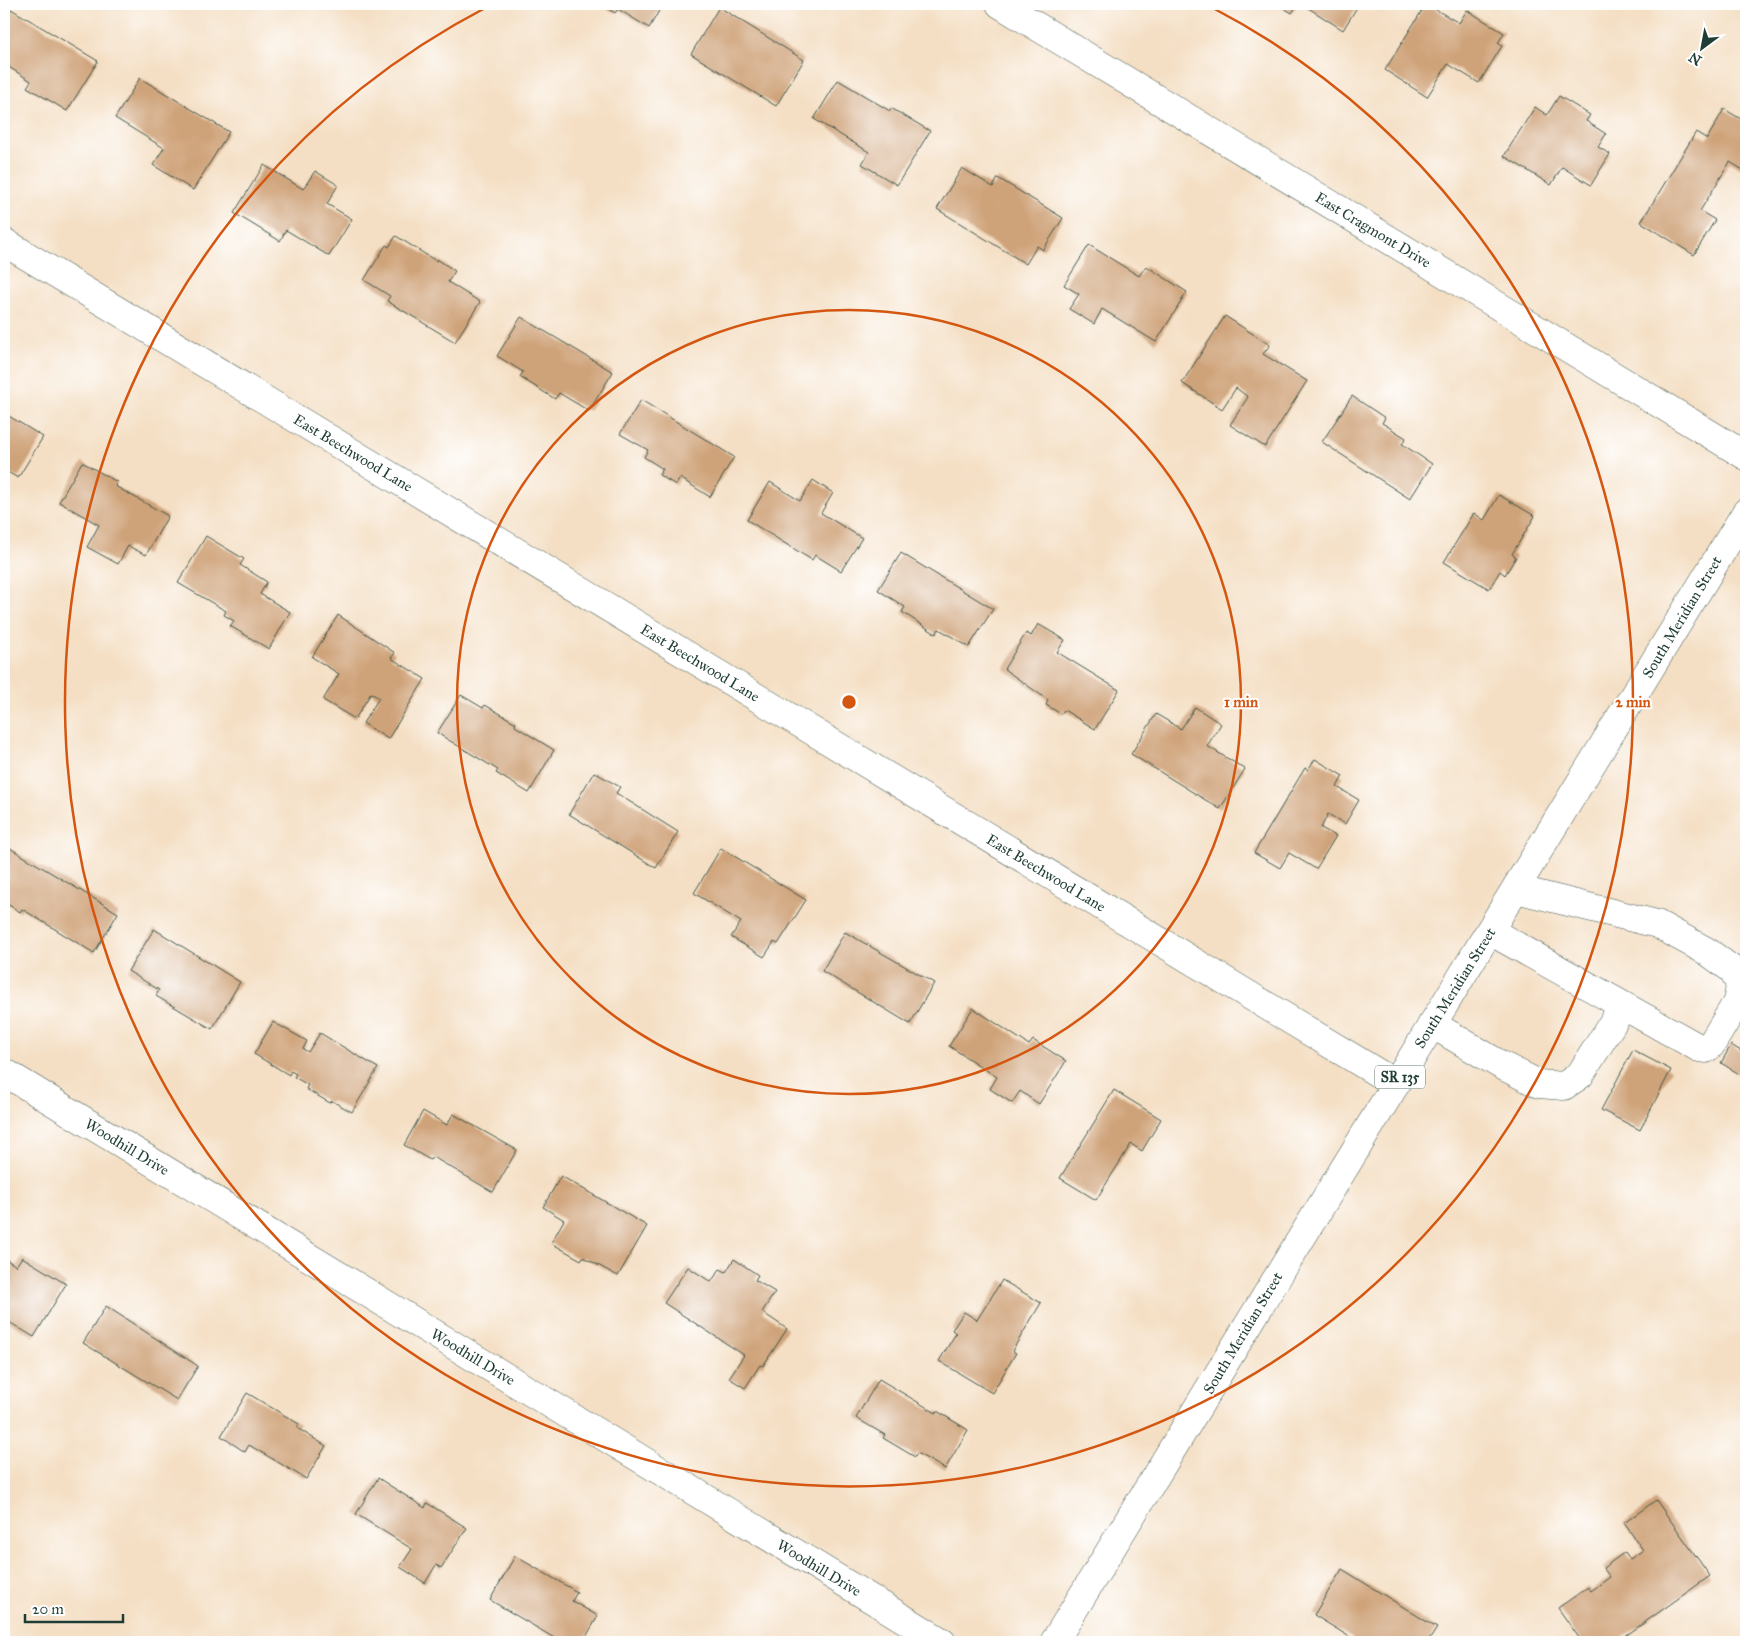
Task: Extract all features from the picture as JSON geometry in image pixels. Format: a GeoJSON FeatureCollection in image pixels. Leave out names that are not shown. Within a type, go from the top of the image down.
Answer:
{"type":"FeatureCollection","features":[{"type":"Feature","properties":{"kind":"street","name":"East Cragmont Drive"},"geometry":{"type":"LineString","coordinates":[[1000,4],[1746,456]]}},
{"type":"Feature","properties":{"kind":"street","name":"East Beechwood Lane"},"geometry":{"type":"LineString","coordinates":[[4,242],[1396,1084]]}},
{"type":"Feature","properties":{"kind":"street","name":"South Meridian Street"},"geometry":{"type":"LineString","coordinates":[[1054,1642],[1746,512]]}},
{"type":"Feature","properties":{"kind":"street"},"geometry":{"type":"LineString","coordinates":[[1490,931],[1699,1048],[1706,1049],[1711,1045],[1737,1002],[1740,986],[1734,971],[1708,952],[1658,924],[1516,889]]}},
{"type":"Feature","properties":{"kind":"street"},"geometry":{"type":"LineString","coordinates":[[1432,1024],[1499,1064],[1539,1084],[1564,1086],[1580,1075],[1622,1006]]}},
{"type":"Feature","properties":{"kind":"street","name":"Woodhill Drive"},"geometry":{"type":"LineString","coordinates":[[4,1072],[942,1642]]}},
{"type":"Feature","properties":{"kind":"building"},"geometry":{"type":"Polygon","coordinates":[[[599,4],[663,4],[649,28],[618,9],[615,13],[599,4]]]}},
{"type":"Feature","properties":{"kind":"building"},"geometry":{"type":"Polygon","coordinates":[[[1277,4],[1298,4],[1292,13],[1277,4]]]}},
{"type":"Feature","properties":{"kind":"building"},"geometry":{"type":"Polygon","coordinates":[[[1302,4],[1359,4],[1343,30],[1302,4]]]}},
{"type":"Feature","properties":{"kind":"building"},"geometry":{"type":"Polygon","coordinates":[[[1426,4],[1459,23],[1467,10],[1504,33],[1498,43],[1502,46],[1479,83],[1448,64],[1427,97],[1385,70],[1426,4]]]}},
{"type":"Feature","properties":{"kind":"building"},"geometry":{"type":"Polygon","coordinates":[[[719,7],[804,60],[776,106],[691,54],[719,7]]]}},
{"type":"Feature","properties":{"kind":"building"},"geometry":{"type":"Polygon","coordinates":[[[11,9],[98,61],[67,111],[27,87],[31,81],[4,64],[4,22],[11,9]]]}},
{"type":"Feature","properties":{"kind":"building"},"geometry":{"type":"Polygon","coordinates":[[[140,78],[229,132],[193,190],[153,165],[164,148],[115,118],[140,78]]]}},
{"type":"Feature","properties":{"kind":"building"},"geometry":{"type":"Polygon","coordinates":[[[838,80],[890,111],[891,108],[930,131],[897,185],[862,164],[869,152],[814,119],[838,80]]]}},
{"type":"Feature","properties":{"kind":"building"},"geometry":{"type":"Polygon","coordinates":[[[1559,96],[1590,115],[1586,121],[1606,134],[1598,147],[1610,154],[1591,185],[1562,167],[1551,185],[1504,156],[1535,107],[1547,115],[1559,96]]]}},
{"type":"Feature","properties":{"kind":"building"},"geometry":{"type":"Polygon","coordinates":[[[1724,109],[1746,122],[1746,165],[1743,170],[1730,162],[1700,211],[1715,220],[1694,255],[1641,222],[1696,132],[1707,139],[1724,109]]]}},
{"type":"Feature","properties":{"kind":"building"},"geometry":{"type":"Polygon","coordinates":[[[264,165],[303,189],[315,171],[338,185],[327,204],[352,219],[329,256],[286,230],[280,241],[234,213],[264,165]]]}},
{"type":"Feature","properties":{"kind":"building"},"geometry":{"type":"Polygon","coordinates":[[[962,168],[993,187],[998,178],[1063,218],[1043,250],[1037,246],[1026,264],[937,209],[962,168]]]}},
{"type":"Feature","properties":{"kind":"building"},"geometry":{"type":"Polygon","coordinates":[[[396,236],[455,271],[448,282],[480,302],[455,342],[387,301],[390,296],[364,280],[386,245],[389,247],[396,236]]]}},
{"type":"Feature","properties":{"kind":"building"},"geometry":{"type":"Polygon","coordinates":[[[1089,245],[1139,276],[1146,266],[1187,292],[1156,342],[1102,309],[1094,324],[1069,309],[1079,294],[1064,285],[1089,245]]]}},
{"type":"Feature","properties":{"kind":"building"},"geometry":{"type":"Polygon","coordinates":[[[1225,316],[1270,345],[1263,354],[1307,381],[1265,447],[1230,425],[1248,397],[1236,388],[1222,409],[1182,383],[1225,316]]]}},
{"type":"Feature","properties":{"kind":"building"},"geometry":{"type":"Polygon","coordinates":[[[521,317],[613,372],[589,411],[559,393],[555,399],[520,377],[523,372],[497,356],[521,317]]]}},
{"type":"Feature","properties":{"kind":"building"},"geometry":{"type":"Polygon","coordinates":[[[1352,396],[1385,418],[1382,423],[1406,438],[1402,444],[1432,464],[1410,499],[1322,442],[1352,396]]]}},
{"type":"Feature","properties":{"kind":"building"},"geometry":{"type":"Polygon","coordinates":[[[641,400],[734,457],[710,497],[680,478],[676,485],[659,475],[663,469],[644,457],[648,450],[620,434],[641,400]]]}},
{"type":"Feature","properties":{"kind":"building"},"geometry":{"type":"Polygon","coordinates":[[[4,413],[43,437],[18,478],[4,470],[4,413]]]}},
{"type":"Feature","properties":{"kind":"building"},"geometry":{"type":"Polygon","coordinates":[[[82,462],[117,482],[115,486],[168,516],[146,555],[128,546],[118,564],[87,547],[99,525],[59,502],[82,462]]]}},
{"type":"Feature","properties":{"kind":"building"},"geometry":{"type":"Polygon","coordinates":[[[813,480],[833,493],[821,513],[862,538],[841,571],[815,555],[812,560],[747,520],[770,482],[800,501],[813,480]]]}},
{"type":"Feature","properties":{"kind":"building"},"geometry":{"type":"Polygon","coordinates":[[[1499,495],[1535,516],[1512,554],[1516,557],[1505,575],[1500,571],[1489,589],[1444,562],[1474,513],[1484,520],[1499,495]]]}},
{"type":"Feature","properties":{"kind":"building"},"geometry":{"type":"Polygon","coordinates":[[[206,536],[244,559],[240,565],[267,582],[260,594],[290,612],[269,649],[230,626],[234,621],[224,615],[226,611],[178,583],[206,536]]]}},
{"type":"Feature","properties":{"kind":"building"},"geometry":{"type":"Polygon","coordinates":[[[901,553],[993,609],[969,647],[939,629],[936,634],[902,612],[905,607],[878,590],[901,553]]]}},
{"type":"Feature","properties":{"kind":"building"},"geometry":{"type":"Polygon","coordinates":[[[338,615],[395,653],[391,658],[425,679],[388,739],[363,723],[379,698],[371,693],[355,719],[323,700],[339,674],[312,657],[338,615]]]}},
{"type":"Feature","properties":{"kind":"building"},"geometry":{"type":"Polygon","coordinates":[[[1038,624],[1065,640],[1057,652],[1119,690],[1095,729],[1064,710],[1061,714],[1046,705],[1048,700],[1004,669],[1026,633],[1031,636],[1038,624]]]}},
{"type":"Feature","properties":{"kind":"building"},"geometry":{"type":"Polygon","coordinates":[[[461,695],[483,708],[485,705],[516,723],[515,726],[554,750],[529,793],[496,773],[498,770],[437,733],[461,695]]]}},
{"type":"Feature","properties":{"kind":"building"},"geometry":{"type":"Polygon","coordinates":[[[1195,707],[1221,724],[1207,746],[1245,769],[1220,809],[1131,754],[1156,714],[1181,729],[1195,707]]]}},
{"type":"Feature","properties":{"kind":"building"},"geometry":{"type":"Polygon","coordinates":[[[1315,759],[1343,776],[1337,787],[1359,800],[1345,824],[1328,814],[1321,828],[1336,836],[1316,869],[1289,853],[1280,868],[1254,853],[1305,768],[1308,770],[1315,759]]]}},
{"type":"Feature","properties":{"kind":"building"},"geometry":{"type":"Polygon","coordinates":[[[594,772],[620,787],[616,793],[678,832],[656,868],[569,814],[594,772]]]}},
{"type":"Feature","properties":{"kind":"building"},"geometry":{"type":"Polygon","coordinates":[[[8,847],[118,913],[94,953],[22,909],[20,912],[4,902],[4,853],[8,847]]]}},
{"type":"Feature","properties":{"kind":"building"},"geometry":{"type":"Polygon","coordinates":[[[721,848],[806,900],[778,944],[774,942],[764,957],[731,937],[741,922],[694,893],[721,848]]]}},
{"type":"Feature","properties":{"kind":"building"},"geometry":{"type":"Polygon","coordinates":[[[154,929],[240,982],[212,1029],[156,996],[159,990],[128,971],[154,929]]]}},
{"type":"Feature","properties":{"kind":"building"},"geometry":{"type":"Polygon","coordinates":[[[845,932],[934,983],[910,1024],[822,971],[845,932]]]}},
{"type":"Feature","properties":{"kind":"building"},"geometry":{"type":"Polygon","coordinates":[[[973,1008],[1029,1045],[1033,1040],[1066,1061],[1039,1104],[1020,1091],[1012,1103],[990,1089],[997,1077],[949,1046],[973,1008]]]}},
{"type":"Feature","properties":{"kind":"building"},"geometry":{"type":"Polygon","coordinates":[[[273,1022],[307,1041],[303,1049],[308,1052],[320,1033],[378,1068],[352,1112],[332,1101],[330,1103],[306,1089],[308,1085],[294,1077],[296,1074],[291,1071],[289,1075],[254,1054],[273,1022]]]}},
{"type":"Feature","properties":{"kind":"building"},"geometry":{"type":"Polygon","coordinates":[[[1731,1045],[1746,1054],[1746,1078],[1721,1063],[1731,1045]]]}},
{"type":"Feature","properties":{"kind":"building"},"geometry":{"type":"Polygon","coordinates":[[[1633,1050],[1671,1070],[1640,1130],[1601,1110],[1633,1050]]]}},
{"type":"Feature","properties":{"kind":"building"},"geometry":{"type":"Polygon","coordinates":[[[1114,1090],[1161,1119],[1142,1151],[1131,1144],[1096,1200],[1060,1178],[1114,1090]]]}},
{"type":"Feature","properties":{"kind":"building"},"geometry":{"type":"Polygon","coordinates":[[[423,1111],[447,1125],[453,1114],[517,1150],[493,1192],[433,1157],[430,1160],[404,1145],[423,1111]]]}},
{"type":"Feature","properties":{"kind":"building"},"geometry":{"type":"Polygon","coordinates":[[[561,1176],[647,1226],[618,1276],[583,1257],[581,1260],[551,1243],[564,1220],[543,1207],[561,1176]]]}},
{"type":"Feature","properties":{"kind":"building"},"geometry":{"type":"Polygon","coordinates":[[[22,1257],[66,1284],[34,1337],[4,1319],[4,1258],[16,1266],[22,1257]]]}},
{"type":"Feature","properties":{"kind":"building"},"geometry":{"type":"Polygon","coordinates":[[[734,1259],[758,1275],[755,1280],[775,1292],[762,1312],[787,1329],[763,1366],[760,1365],[745,1388],[729,1378],[744,1355],[664,1303],[688,1267],[711,1282],[720,1269],[726,1272],[734,1259]]]}},
{"type":"Feature","properties":{"kind":"building"},"geometry":{"type":"Polygon","coordinates":[[[1002,1280],[1041,1303],[1012,1351],[1016,1353],[992,1393],[939,1361],[956,1333],[952,1330],[964,1312],[977,1320],[1002,1280]]]}},
{"type":"Feature","properties":{"kind":"building"},"geometry":{"type":"Polygon","coordinates":[[[106,1306],[198,1366],[177,1400],[83,1343],[106,1306]]]}},
{"type":"Feature","properties":{"kind":"building"},"geometry":{"type":"Polygon","coordinates":[[[879,1379],[968,1430],[945,1469],[917,1453],[915,1457],[883,1438],[885,1435],[856,1418],[879,1379]]]}},
{"type":"Feature","properties":{"kind":"building"},"geometry":{"type":"Polygon","coordinates":[[[247,1393],[299,1424],[297,1428],[326,1446],[306,1479],[249,1445],[245,1452],[221,1436],[247,1393]]]}},
{"type":"Feature","properties":{"kind":"building"},"geometry":{"type":"Polygon","coordinates":[[[378,1478],[425,1508],[427,1503],[467,1528],[441,1568],[436,1565],[425,1583],[400,1567],[412,1549],[356,1514],[378,1478]]]}},
{"type":"Feature","properties":{"kind":"building"},"geometry":{"type":"Polygon","coordinates":[[[1656,1500],[1710,1576],[1617,1642],[1582,1642],[1558,1608],[1588,1587],[1591,1591],[1610,1577],[1603,1568],[1625,1552],[1630,1559],[1643,1550],[1624,1523],[1656,1500]]]}},
{"type":"Feature","properties":{"kind":"building"},"geometry":{"type":"Polygon","coordinates":[[[515,1556],[577,1592],[572,1601],[598,1616],[583,1642],[561,1642],[490,1600],[515,1556]]]}},
{"type":"Feature","properties":{"kind":"building"},"geometry":{"type":"Polygon","coordinates":[[[1342,1569],[1437,1628],[1428,1642],[1351,1642],[1353,1639],[1314,1615],[1342,1569]]]}}]}
